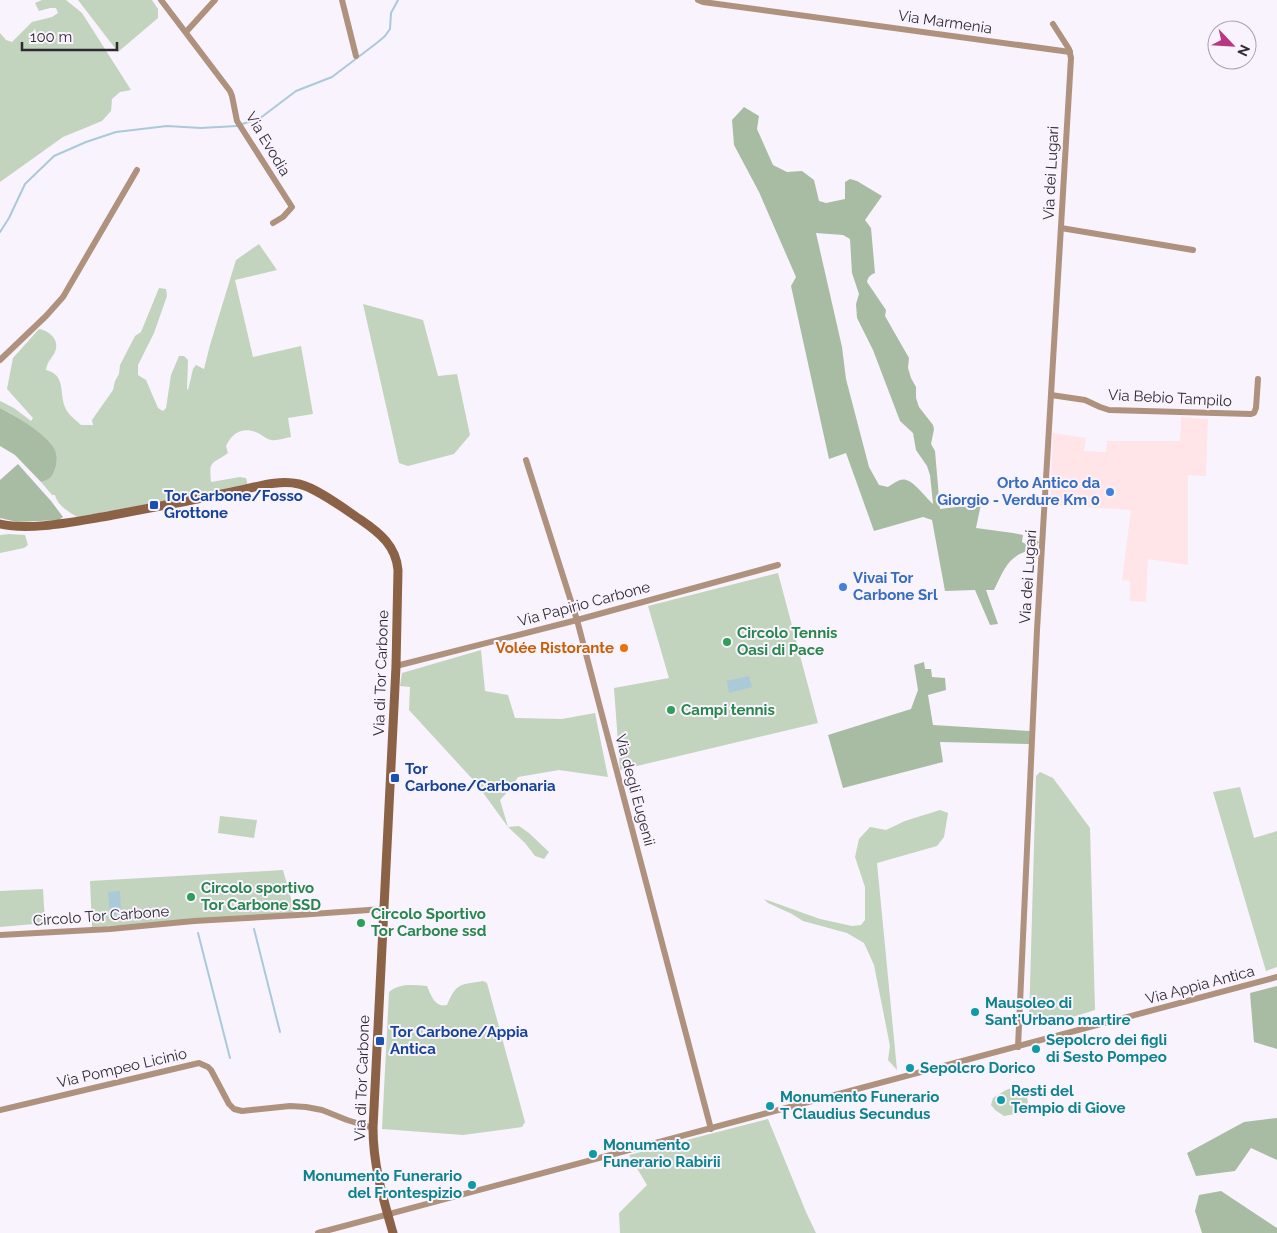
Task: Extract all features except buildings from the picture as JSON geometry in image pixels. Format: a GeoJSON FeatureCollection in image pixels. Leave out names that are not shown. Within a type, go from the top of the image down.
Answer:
{"type":"FeatureCollection","features":[{"type":"Feature","properties":{"kind":"main road","name":"Via di Tor Carbone"},"geometry":{"type":"LineString","coordinates":[[0,524],[19,526],[54,524],[289,482],[303,485],[368,524],[384,538],[393,551],[398,570],[396,666],[373,1128],[377,1172],[393,1233]]}},
{"type":"Feature","properties":{"kind":"street","name":"Via Evodia"},"geometry":{"type":"LineString","coordinates":[[161,0],[230,91],[237,121],[292,207],[283,217],[273,223]]}},
{"type":"Feature","properties":{"kind":"street"},"geometry":{"type":"LineString","coordinates":[[186,32],[215,0]]}},
{"type":"Feature","properties":{"kind":"street"},"geometry":{"type":"LineString","coordinates":[[342,0],[356,56]]}},
{"type":"Feature","properties":{"kind":"street","name":"Via Marmenia"},"geometry":{"type":"LineString","coordinates":[[698,0],[1070,52]]}},
{"type":"Feature","properties":{"kind":"street"},"geometry":{"type":"LineString","coordinates":[[1053,24],[1070,52]]}},
{"type":"Feature","properties":{"kind":"street","name":"Via dei Lugari"},"geometry":{"type":"LineString","coordinates":[[1018,1047],[1037,630],[1070,52]]}},
{"type":"Feature","properties":{"kind":"street"},"geometry":{"type":"LineString","coordinates":[[0,360],[63,297],[137,170]]}},
{"type":"Feature","properties":{"kind":"street"},"geometry":{"type":"LineString","coordinates":[[1061,228],[1193,250]]}},
{"type":"Feature","properties":{"kind":"street","name":"Via Bebio Tampilo"},"geometry":{"type":"LineString","coordinates":[[1051,395],[1085,400],[1109,410],[1251,414],[1254,413],[1256,408],[1258,379]]}},
{"type":"Feature","properties":{"kind":"street","name":"Via degli Eugenii"},"geometry":{"type":"LineString","coordinates":[[526,460],[577,620],[711,1129]]}},
{"type":"Feature","properties":{"kind":"street","name":"Via Papirio Carbone"},"geometry":{"type":"LineString","coordinates":[[396,666],[577,620],[778,565]]}},
{"type":"Feature","properties":{"kind":"street","name":"Circolo Tor Carbone"},"geometry":{"type":"LineString","coordinates":[[0,935],[384,909]]}},
{"type":"Feature","properties":{"kind":"street","name":"Via Appia Antica"},"geometry":{"type":"LineString","coordinates":[[318,1233],[1277,978]]}},
{"type":"Feature","properties":{"kind":"street","name":"Via Pompeo Licinio"},"geometry":{"type":"LineString","coordinates":[[0,1110],[199,1063],[208,1066],[229,1104],[234,1109],[242,1111],[290,1106],[306,1107],[322,1110],[373,1128]]}},
{"type":"Feature","properties":{"kind":"shaded area"},"geometry":{"type":"Polygon","coordinates":[[[1181,417],[1208,419],[1206,476],[1188,475],[1188,565],[1148,559],[1146,602],[1130,601],[1130,581],[1122,580],[1131,510],[1050,505],[1053,433],[1086,438],[1084,451],[1106,452],[1107,441],[1180,441],[1181,417]]]}},
{"type":"Feature","properties":{"kind":"green space"},"geometry":{"type":"Polygon","coordinates":[[[42,0],[66,0],[82,13],[131,90],[120,92],[112,99],[111,111],[102,121],[63,137],[0,182],[0,33],[6,40],[12,42],[32,22],[52,17],[58,13],[56,8],[39,11],[35,3],[42,0]]]}},
{"type":"Feature","properties":{"kind":"green space"},"geometry":{"type":"Polygon","coordinates":[[[78,0],[152,0],[158,9],[158,18],[118,52],[78,0]]]}},
{"type":"Feature","properties":{"kind":"green space"},"geometry":{"type":"Polygon","coordinates":[[[744,107],[759,116],[757,129],[773,165],[787,172],[802,171],[814,180],[819,201],[826,203],[845,199],[845,182],[850,179],[857,181],[882,196],[865,220],[871,228],[875,273],[870,276],[867,282],[886,310],[885,316],[909,358],[908,368],[916,387],[916,398],[919,407],[933,425],[931,444],[935,451],[940,509],[981,504],[976,528],[1023,535],[1022,542],[1028,545],[1035,539],[1039,542],[1034,550],[1019,555],[1008,564],[994,590],[986,590],[998,624],[990,625],[975,590],[945,591],[932,520],[923,517],[874,531],[846,453],[829,459],[791,286],[796,277],[759,192],[734,145],[732,120],[744,107]],[[816,233],[842,347],[846,379],[869,467],[879,485],[888,487],[899,481],[909,481],[933,504],[930,475],[927,466],[916,450],[913,433],[900,421],[873,350],[857,318],[856,304],[859,294],[852,273],[850,239],[843,235],[816,233]]]}},
{"type":"Feature","properties":{"kind":"green space"},"geometry":{"type":"Polygon","coordinates":[[[259,244],[277,270],[235,280],[253,357],[301,346],[313,414],[288,418],[291,437],[271,440],[255,432],[244,430],[232,437],[226,446],[228,453],[211,466],[211,482],[240,477],[246,478],[248,486],[77,517],[61,505],[55,495],[52,495],[41,482],[53,475],[57,461],[32,428],[0,408],[0,401],[14,408],[31,421],[33,418],[7,389],[13,358],[39,329],[50,334],[55,340],[56,348],[46,370],[52,372],[59,380],[66,410],[81,425],[93,425],[92,420],[113,390],[120,365],[135,336],[141,332],[159,288],[166,289],[167,296],[154,333],[138,365],[138,375],[146,380],[158,408],[163,411],[166,408],[171,375],[179,356],[184,356],[188,360],[188,390],[193,369],[196,365],[204,369],[236,260],[259,244]]]}},
{"type":"Feature","properties":{"kind":"green space"},"geometry":{"type":"Polygon","coordinates":[[[363,304],[423,320],[438,376],[457,374],[470,435],[454,454],[408,466],[399,463],[363,304]]]}},
{"type":"Feature","properties":{"kind":"green space"},"geometry":{"type":"Polygon","coordinates":[[[0,408],[34,429],[53,446],[57,464],[54,473],[49,479],[41,482],[15,455],[0,446],[0,408]]]}},
{"type":"Feature","properties":{"kind":"green space"},"geometry":{"type":"Polygon","coordinates":[[[18,464],[63,517],[59,520],[17,522],[0,518],[0,480],[18,464]]]}},
{"type":"Feature","properties":{"kind":"green space"},"geometry":{"type":"Polygon","coordinates":[[[0,535],[25,535],[28,545],[24,548],[0,553],[0,535]]]}},
{"type":"Feature","properties":{"kind":"green space","name":"Circolo Tennis Oasi di Pace"},"geometry":{"type":"Polygon","coordinates":[[[778,573],[818,723],[620,770],[614,688],[669,678],[648,606],[778,573]]]}},
{"type":"Feature","properties":{"kind":"green space"},"geometry":{"type":"Polygon","coordinates":[[[481,650],[485,691],[508,695],[515,718],[562,719],[595,713],[608,777],[559,770],[518,777],[500,800],[508,827],[476,783],[409,710],[410,687],[400,686],[402,673],[481,650]]]}},
{"type":"Feature","properties":{"kind":"green space"},"geometry":{"type":"Polygon","coordinates":[[[924,662],[925,669],[931,669],[932,677],[945,678],[946,690],[928,695],[933,725],[1030,731],[1029,744],[940,742],[943,762],[843,788],[828,735],[911,709],[918,690],[914,665],[924,662]]]}},
{"type":"Feature","properties":{"kind":"green space"},"geometry":{"type":"Polygon","coordinates":[[[1040,772],[1053,778],[1090,828],[1095,1010],[1044,1026],[1033,1025],[1029,1021],[1036,776],[1040,772]]]}},
{"type":"Feature","properties":{"kind":"green space"},"geometry":{"type":"Polygon","coordinates":[[[1240,787],[1254,838],[1277,831],[1277,967],[1266,971],[1213,792],[1240,787]]]}},
{"type":"Feature","properties":{"kind":"green space"},"geometry":{"type":"Polygon","coordinates":[[[940,810],[948,813],[944,837],[937,846],[877,863],[897,1070],[888,1060],[890,1046],[874,965],[864,943],[847,933],[803,921],[768,903],[764,899],[820,919],[852,926],[861,925],[865,920],[865,887],[855,857],[859,839],[870,827],[886,830],[905,821],[940,810]]]}},
{"type":"Feature","properties":{"kind":"green space"},"geometry":{"type":"Polygon","coordinates":[[[220,816],[257,820],[254,838],[218,833],[220,816]]]}},
{"type":"Feature","properties":{"kind":"green space"},"geometry":{"type":"Polygon","coordinates":[[[519,826],[529,833],[549,852],[544,859],[535,856],[525,843],[508,827],[519,826]]]}},
{"type":"Feature","properties":{"kind":"green space","name":"Circolo sportivo Tor Carbone SSD"},"geometry":{"type":"Polygon","coordinates":[[[283,870],[295,913],[92,927],[90,881],[283,870]]]}},
{"type":"Feature","properties":{"kind":"green space"},"geometry":{"type":"Polygon","coordinates":[[[43,889],[45,923],[0,927],[0,891],[43,889]]]}},
{"type":"Feature","properties":{"kind":"green space"},"geometry":{"type":"Polygon","coordinates":[[[483,981],[487,983],[525,1122],[522,1127],[463,1135],[382,1129],[389,992],[402,986],[427,986],[436,1003],[447,1005],[454,992],[460,986],[483,981]]]}},
{"type":"Feature","properties":{"kind":"green space"},"geometry":{"type":"Polygon","coordinates":[[[1277,986],[1277,1049],[1254,1042],[1250,993],[1277,986]]]}},
{"type":"Feature","properties":{"kind":"green space"},"geometry":{"type":"Polygon","coordinates":[[[1015,1087],[1024,1093],[1028,1102],[1018,1112],[1004,1116],[991,1105],[993,1098],[1015,1087]]]}},
{"type":"Feature","properties":{"kind":"green space"},"geometry":{"type":"Polygon","coordinates":[[[1277,1118],[1277,1160],[1251,1148],[1235,1171],[1196,1176],[1187,1153],[1244,1122],[1277,1118]]]}},
{"type":"Feature","properties":{"kind":"green space"},"geometry":{"type":"Polygon","coordinates":[[[768,1119],[816,1233],[620,1233],[619,1213],[647,1185],[629,1155],[768,1119]]]}},
{"type":"Feature","properties":{"kind":"green space"},"geometry":{"type":"Polygon","coordinates":[[[1221,1191],[1277,1228],[1277,1233],[1202,1233],[1195,1211],[1199,1195],[1221,1191]]]}},
{"type":"Feature","properties":{"kind":"water"},"geometry":{"type":"Polygon","coordinates":[[[749,676],[752,687],[729,693],[727,681],[749,676]]]}},
{"type":"Feature","properties":{"kind":"water"},"geometry":{"type":"Polygon","coordinates":[[[120,891],[121,914],[110,915],[108,892],[120,891]]]}},
{"type":"Feature","properties":{"kind":"waterway"},"geometry":{"type":"LineString","coordinates":[[242,124],[259,119],[296,91],[332,77],[378,42],[390,29],[391,13],[398,0]]}},
{"type":"Feature","properties":{"kind":"waterway"},"geometry":{"type":"LineString","coordinates":[[0,232],[9,218],[25,184],[54,156],[86,142],[116,132],[167,126],[201,128],[237,126]]}},
{"type":"Feature","properties":{"kind":"waterway"},"geometry":{"type":"LineString","coordinates":[[254,929],[280,1032]]}},
{"type":"Feature","properties":{"kind":"waterway"},"geometry":{"type":"LineString","coordinates":[[198,933],[230,1058]]}},
{"type":"Feature","properties":{"kind":"place","name":"Orto Antico da Giorgio - Verdure Km 0"},"geometry":{"type":"Point","coordinates":[1110,492]}},
{"type":"Feature","properties":{"kind":"place","name":"Tor Carbone/Fosso Grottone"},"geometry":{"type":"Point","coordinates":[154,505]}},
{"type":"Feature","properties":{"kind":"place","name":"Vivai Tor Carbone Srl"},"geometry":{"type":"Point","coordinates":[843,587]}},
{"type":"Feature","properties":{"kind":"place","name":"Circolo Tennis Oasi di Pace"},"geometry":{"type":"Point","coordinates":[727,642]}},
{"type":"Feature","properties":{"kind":"place","name":"Volée Ristorante"},"geometry":{"type":"Point","coordinates":[624,648]}},
{"type":"Feature","properties":{"kind":"place","name":"Campi tennis"},"geometry":{"type":"Point","coordinates":[671,710]}},
{"type":"Feature","properties":{"kind":"place","name":"Tor Carbone/Carbonaria"},"geometry":{"type":"Point","coordinates":[395,778]}},
{"type":"Feature","properties":{"kind":"place","name":"Circolo sportivo Tor Carbone SSD"},"geometry":{"type":"Point","coordinates":[191,897]}},
{"type":"Feature","properties":{"kind":"place","name":"Circolo Sportivo Tor Carbone ssd"},"geometry":{"type":"Point","coordinates":[361,923]}},
{"type":"Feature","properties":{"kind":"place","name":"Mausoleo di Sant'Urbano martire"},"geometry":{"type":"Point","coordinates":[975,1012]}},
{"type":"Feature","properties":{"kind":"place","name":"Tor Carbone/Appia Antica"},"geometry":{"type":"Point","coordinates":[380,1041]}},
{"type":"Feature","properties":{"kind":"place","name":"Sepolcro dei figli di Sesto Pompeo"},"geometry":{"type":"Point","coordinates":[1036,1049]}},
{"type":"Feature","properties":{"kind":"place","name":"Sepolcro Dorico"},"geometry":{"type":"Point","coordinates":[910,1068]}},
{"type":"Feature","properties":{"kind":"place","name":"Resti del Tempio di Giove"},"geometry":{"type":"Point","coordinates":[1001,1100]}},
{"type":"Feature","properties":{"kind":"place","name":"Monumento Funerario T Claudius Secundus"},"geometry":{"type":"Point","coordinates":[770,1106]}},
{"type":"Feature","properties":{"kind":"place","name":"Monumento Funerario Rabirii"},"geometry":{"type":"Point","coordinates":[593,1154]}},
{"type":"Feature","properties":{"kind":"place","name":"Monumento Funerario del Frontespizio"},"geometry":{"type":"Point","coordinates":[472,1185]}}]}
